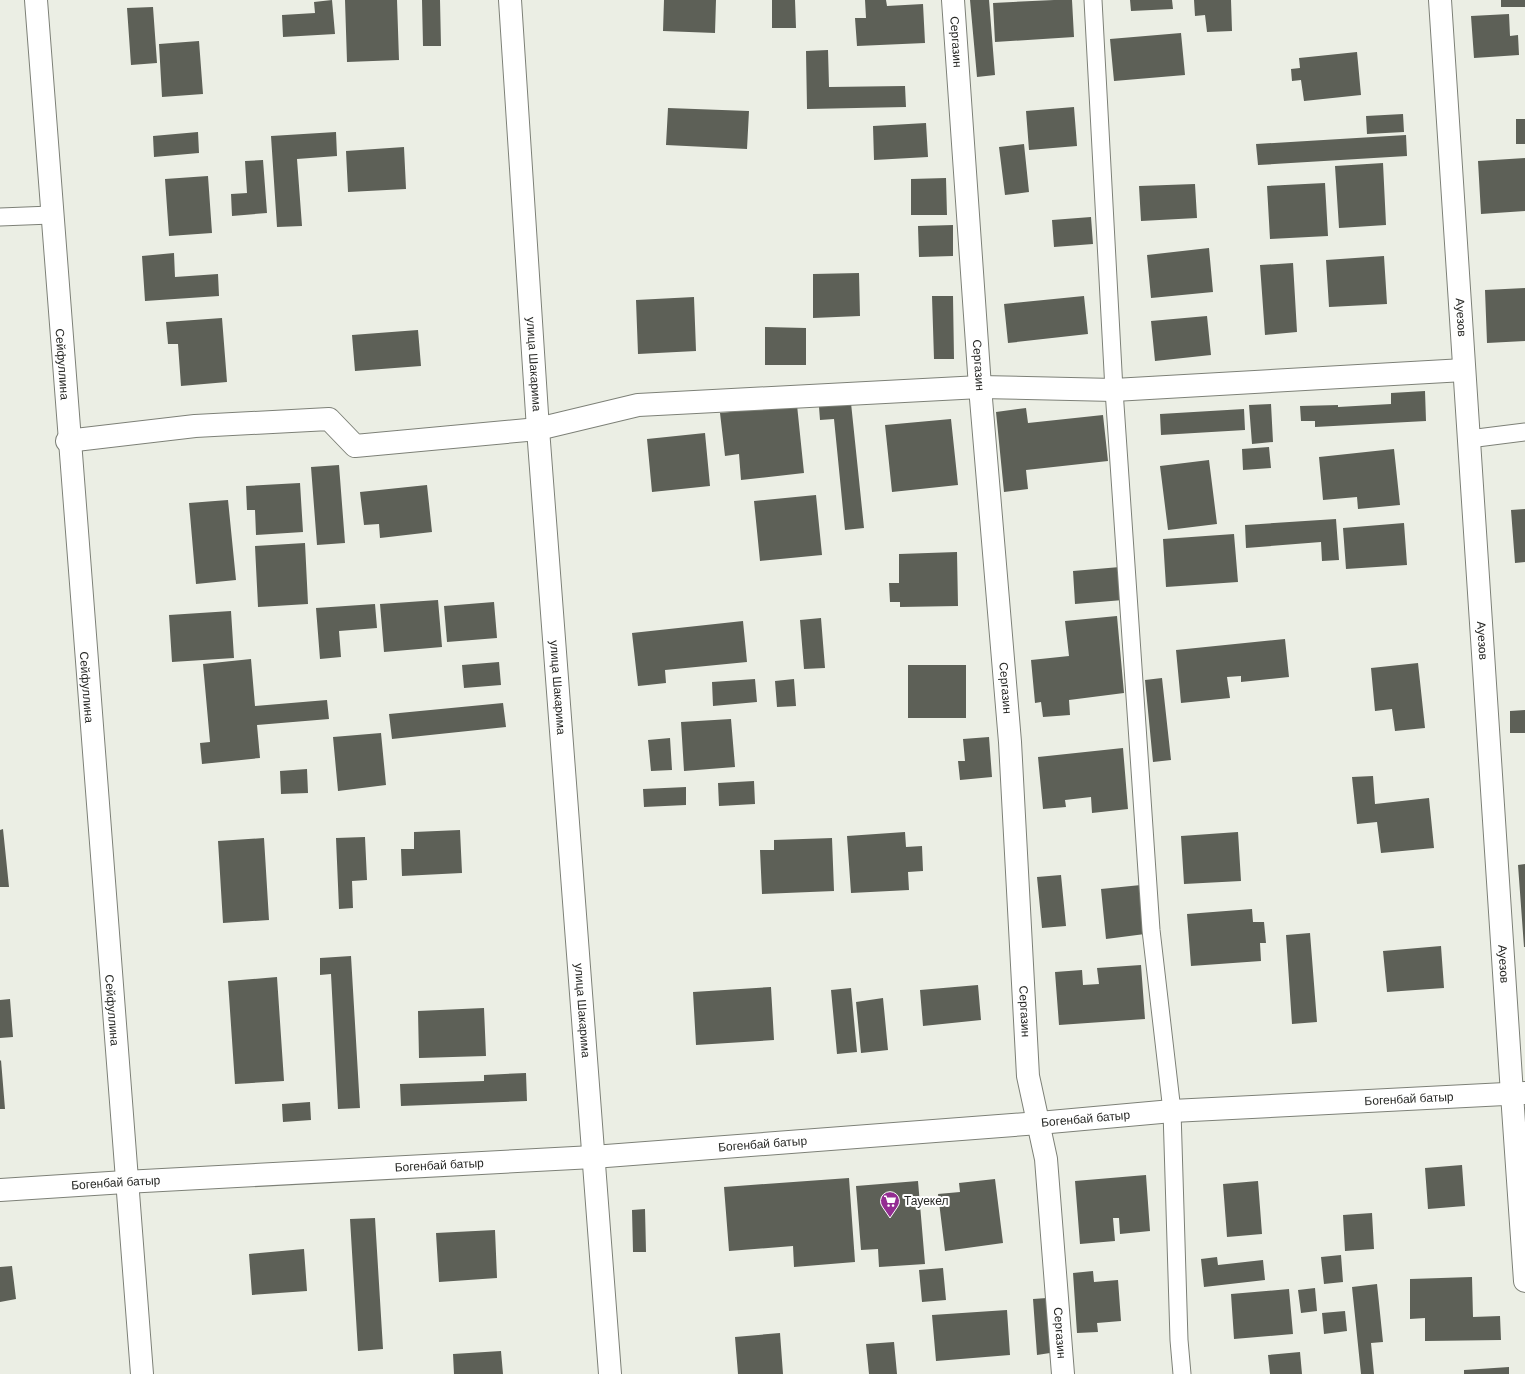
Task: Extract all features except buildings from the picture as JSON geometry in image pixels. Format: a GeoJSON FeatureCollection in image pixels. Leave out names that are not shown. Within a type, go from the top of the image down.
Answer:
{"type":"FeatureCollection","features":[{"type":"Feature","properties":{"kind":"street","name":"Сейфуллина"},"geometry":{"type":"LineString","coordinates":[[36,0],[67,441],[125,1182],[142,1374]]}},
{"type":"Feature","properties":{"kind":"street","name":"улица Шакарима"},"geometry":{"type":"LineString","coordinates":[[510,0],[538,429],[610,1374]]}},
{"type":"Feature","properties":{"kind":"street","name":"Сергазин"},"geometry":{"type":"LineString","coordinates":[[953,0],[980,387],[1010,742],[1028,1076],[1046,1159],[1063,1374]]}},
{"type":"Feature","properties":{"kind":"street","name":"Ауезов"},"geometry":{"type":"LineString","coordinates":[[1440,0],[1464,370],[1518,1094],[1525,1281]]}},
{"type":"Feature","properties":{"kind":"street"},"geometry":{"type":"LineString","coordinates":[[67,441],[195,426],[329,419],[355,446],[538,429],[638,405],[980,387],[1114,390],[1464,370]]}},
{"type":"Feature","properties":{"kind":"street","name":"Богенбай батыр"},"geometry":{"type":"LineString","coordinates":[[0,1190],[593,1157],[1039,1123],[1172,1110],[1518,1094]]}},
{"type":"Feature","properties":{"kind":"lane"},"geometry":{"type":"LineString","coordinates":[[1093,0],[1114,390],[1151,930],[1172,1110],[1179,1340],[1182,1374]]}},
{"type":"Feature","properties":{"kind":"lane"},"geometry":{"type":"LineString","coordinates":[[0,217],[51,215]]}},
{"type":"Feature","properties":{"kind":"lane"},"geometry":{"type":"LineString","coordinates":[[1469,439],[1525,432]]}},
{"type":"Feature","properties":{"kind":"place","name":"Тауекел"},"geometry":{"type":"Point","coordinates":[890,1218]}}]}
